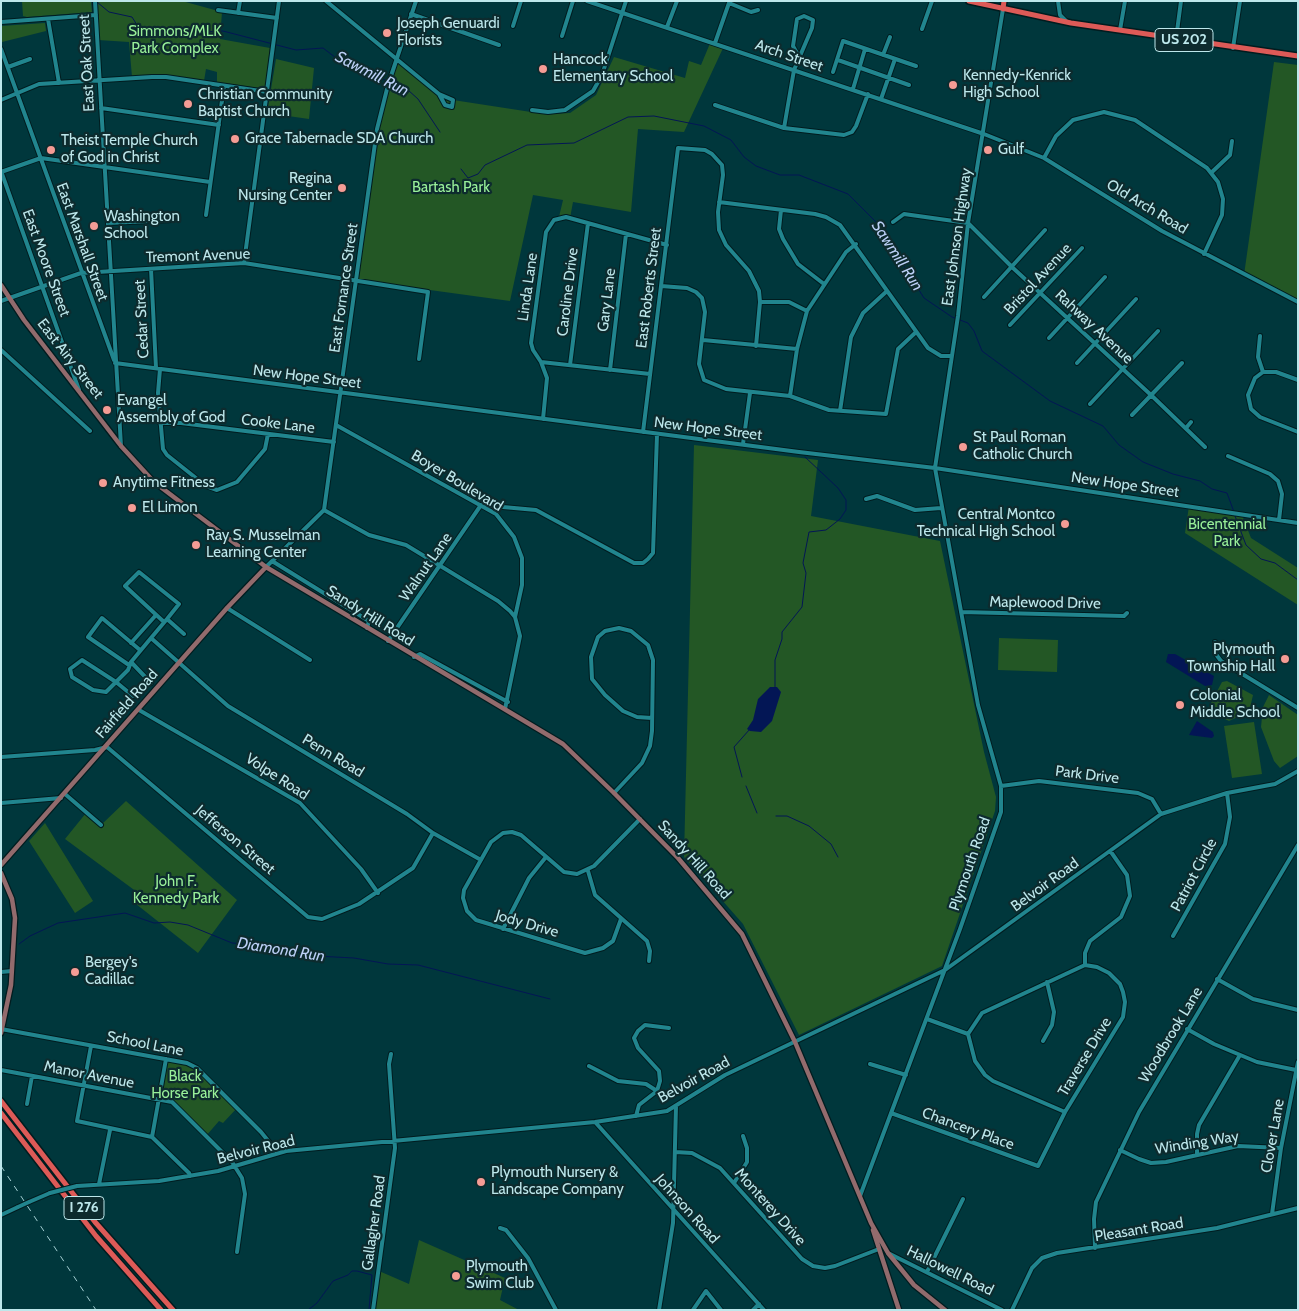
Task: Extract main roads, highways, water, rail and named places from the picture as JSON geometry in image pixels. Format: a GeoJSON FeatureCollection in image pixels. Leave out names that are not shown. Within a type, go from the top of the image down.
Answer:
{"type":"FeatureCollection","features":[{"type":"Feature","properties":{"kind":"highway","name":"US 202"},"geometry":{"type":"LineString","coordinates":[[969,1],[1070,23],[1298,56]]}},
{"type":"Feature","properties":{"kind":"highway"},"geometry":{"type":"LineString","coordinates":[[1003,9],[1004,1]]}},
{"type":"Feature","properties":{"kind":"highway","name":"I 276"},"geometry":{"type":"LineString","coordinates":[[1,1101],[95,1222],[172,1310]]}},
{"type":"Feature","properties":{"kind":"highway","name":"I 276"},"geometry":{"type":"LineString","coordinates":[[1,1113],[96,1236],[161,1310]]}},
{"type":"Feature","properties":{"kind":"main road","name":"East Airy Street"},"geometry":{"type":"LineString","coordinates":[[1,285],[121,446],[154,482],[266,567]]}},
{"type":"Feature","properties":{"kind":"main road","name":"Fairfield Road"},"geometry":{"type":"LineString","coordinates":[[1,865],[227,608],[266,567]]}},
{"type":"Feature","properties":{"kind":"main road","name":"Sandy Hill Road"},"geometry":{"type":"LineString","coordinates":[[266,567],[414,657],[563,744],[678,859],[742,934],[795,1042],[871,1223],[888,1253],[914,1285],[944,1310]]}},
{"type":"Feature","properties":{"kind":"main road"},"geometry":{"type":"LineString","coordinates":[[1,873],[12,899],[15,918],[12,971],[2,1030]]}},
{"type":"Feature","properties":{"kind":"main road"},"geometry":{"type":"LineString","coordinates":[[871,1223],[899,1310]]}},
{"type":"Feature","properties":{"kind":"waterway","name":"Sawmill Run"},"geometry":{"type":"LineString","coordinates":[[97,2],[109,12],[132,17],[137,25],[152,34],[223,31],[296,50],[323,48],[340,61],[372,76],[396,83],[408,90],[418,99],[440,132]]}},
{"type":"Feature","properties":{"kind":"waterway","name":"Sawmill Run"},"geometry":{"type":"LineString","coordinates":[[461,169],[468,178],[478,174],[485,165],[527,145],[574,143],[628,117],[654,116],[704,126],[731,140],[744,157],[756,166],[780,175],[799,175],[848,194],[877,223],[924,298],[952,317],[968,323],[974,331],[982,351],[1050,401],[1103,426],[1119,445],[1143,462],[1173,474],[1200,481],[1212,489],[1227,493],[1234,512]]}},
{"type":"Feature","properties":{"kind":"waterway"},"geometry":{"type":"LineString","coordinates":[[775,687],[775,660],[782,639],[782,632],[802,607],[806,573],[803,563],[809,532],[826,530],[840,519],[846,510],[846,500],[838,488],[805,457]]}},
{"type":"Feature","properties":{"kind":"waterway","name":"Sawmill Run"},"geometry":{"type":"LineString","coordinates":[[1235,516],[1246,545],[1261,559],[1275,563],[1298,580]]}},
{"type":"Feature","properties":{"kind":"waterway"},"geometry":{"type":"LineString","coordinates":[[742,777],[734,747],[750,729]]}},
{"type":"Feature","properties":{"kind":"waterway"},"geometry":{"type":"LineString","coordinates":[[746,786],[757,813]]}},
{"type":"Feature","properties":{"kind":"waterway"},"geometry":{"type":"LineString","coordinates":[[776,816],[787,816],[809,826],[831,844],[838,857]]}},
{"type":"Feature","properties":{"kind":"waterway","name":"Diamond Run"},"geometry":{"type":"LineString","coordinates":[[19,944],[30,936],[58,923],[125,913],[154,923],[170,922],[188,925],[232,943],[261,945],[316,956],[354,958],[388,964],[418,965],[550,999]]}},
{"type":"Feature","properties":{"kind":"waterway"},"geometry":{"type":"LineString","coordinates":[[308,1310],[317,1303],[333,1281],[348,1275],[352,1271],[372,1275],[369,1310]]}},
{"type":"Feature","properties":{"kind":"railway"},"geometry":{"type":"LineString","coordinates":[[1,1166],[96,1310]]}},
{"type":"Feature","properties":{"kind":"place","name":"Joseph Genuardi Florists"},"geometry":{"type":"Point","coordinates":[387,33]}},
{"type":"Feature","properties":{"kind":"place","name":"Hancock Elementary School"},"geometry":{"type":"Point","coordinates":[543,69]}},
{"type":"Feature","properties":{"kind":"place","name":"Kennedy-Kenrick High School"},"geometry":{"type":"Point","coordinates":[953,85]}},
{"type":"Feature","properties":{"kind":"place","name":"Christian Community Baptist Church"},"geometry":{"type":"Point","coordinates":[188,104]}},
{"type":"Feature","properties":{"kind":"place","name":"Grace Tabernacle SDA Church"},"geometry":{"type":"Point","coordinates":[235,139]}},
{"type":"Feature","properties":{"kind":"place","name":"Theist Temple Church of God in Christ"},"geometry":{"type":"Point","coordinates":[51,150]}},
{"type":"Feature","properties":{"kind":"place","name":"Gulf"},"geometry":{"type":"Point","coordinates":[988,150]}},
{"type":"Feature","properties":{"kind":"place","name":"Regina Nursing Center"},"geometry":{"type":"Point","coordinates":[342,188]}},
{"type":"Feature","properties":{"kind":"place","name":"Washington School"},"geometry":{"type":"Point","coordinates":[94,226]}},
{"type":"Feature","properties":{"kind":"place","name":"Evangel Assembly of God"},"geometry":{"type":"Point","coordinates":[107,410]}},
{"type":"Feature","properties":{"kind":"place","name":"St Paul Roman Catholic Church"},"geometry":{"type":"Point","coordinates":[963,447]}},
{"type":"Feature","properties":{"kind":"place","name":"Anytime Fitness"},"geometry":{"type":"Point","coordinates":[103,483]}},
{"type":"Feature","properties":{"kind":"place","name":"El Limon"},"geometry":{"type":"Point","coordinates":[132,508]}},
{"type":"Feature","properties":{"kind":"place","name":"Central Montco Technical High School"},"geometry":{"type":"Point","coordinates":[1065,524]}},
{"type":"Feature","properties":{"kind":"place","name":"Ray S. Musselman Learning Center"},"geometry":{"type":"Point","coordinates":[196,545]}},
{"type":"Feature","properties":{"kind":"place","name":"Plymouth Township Hall"},"geometry":{"type":"Point","coordinates":[1285,659]}},
{"type":"Feature","properties":{"kind":"place","name":"Colonial Middle School"},"geometry":{"type":"Point","coordinates":[1180,705]}},
{"type":"Feature","properties":{"kind":"place","name":"Bergey's Cadillac"},"geometry":{"type":"Point","coordinates":[75,972]}},
{"type":"Feature","properties":{"kind":"place","name":"Plymouth Nursery & Landscape Company"},"geometry":{"type":"Point","coordinates":[481,1182]}},
{"type":"Feature","properties":{"kind":"place","name":"Plymouth Swim Club"},"geometry":{"type":"Point","coordinates":[456,1276]}},
{"type":"Feature","properties":{"kind":"park label","name":"Simmons/MLK Park Complex"},"geometry":{"type":"Point","coordinates":[175,40]}},
{"type":"Feature","properties":{"kind":"park label","name":"Bartash Park"},"geometry":{"type":"Point","coordinates":[451,188]}},
{"type":"Feature","properties":{"kind":"park label","name":"Bicentennial Park"},"geometry":{"type":"Point","coordinates":[1227,534]}},
{"type":"Feature","properties":{"kind":"park label","name":"John F. Kennedy Park"},"geometry":{"type":"Point","coordinates":[176,890]}},
{"type":"Feature","properties":{"kind":"park label","name":"Black Horse Park"},"geometry":{"type":"Point","coordinates":[185,1086]}}]}
